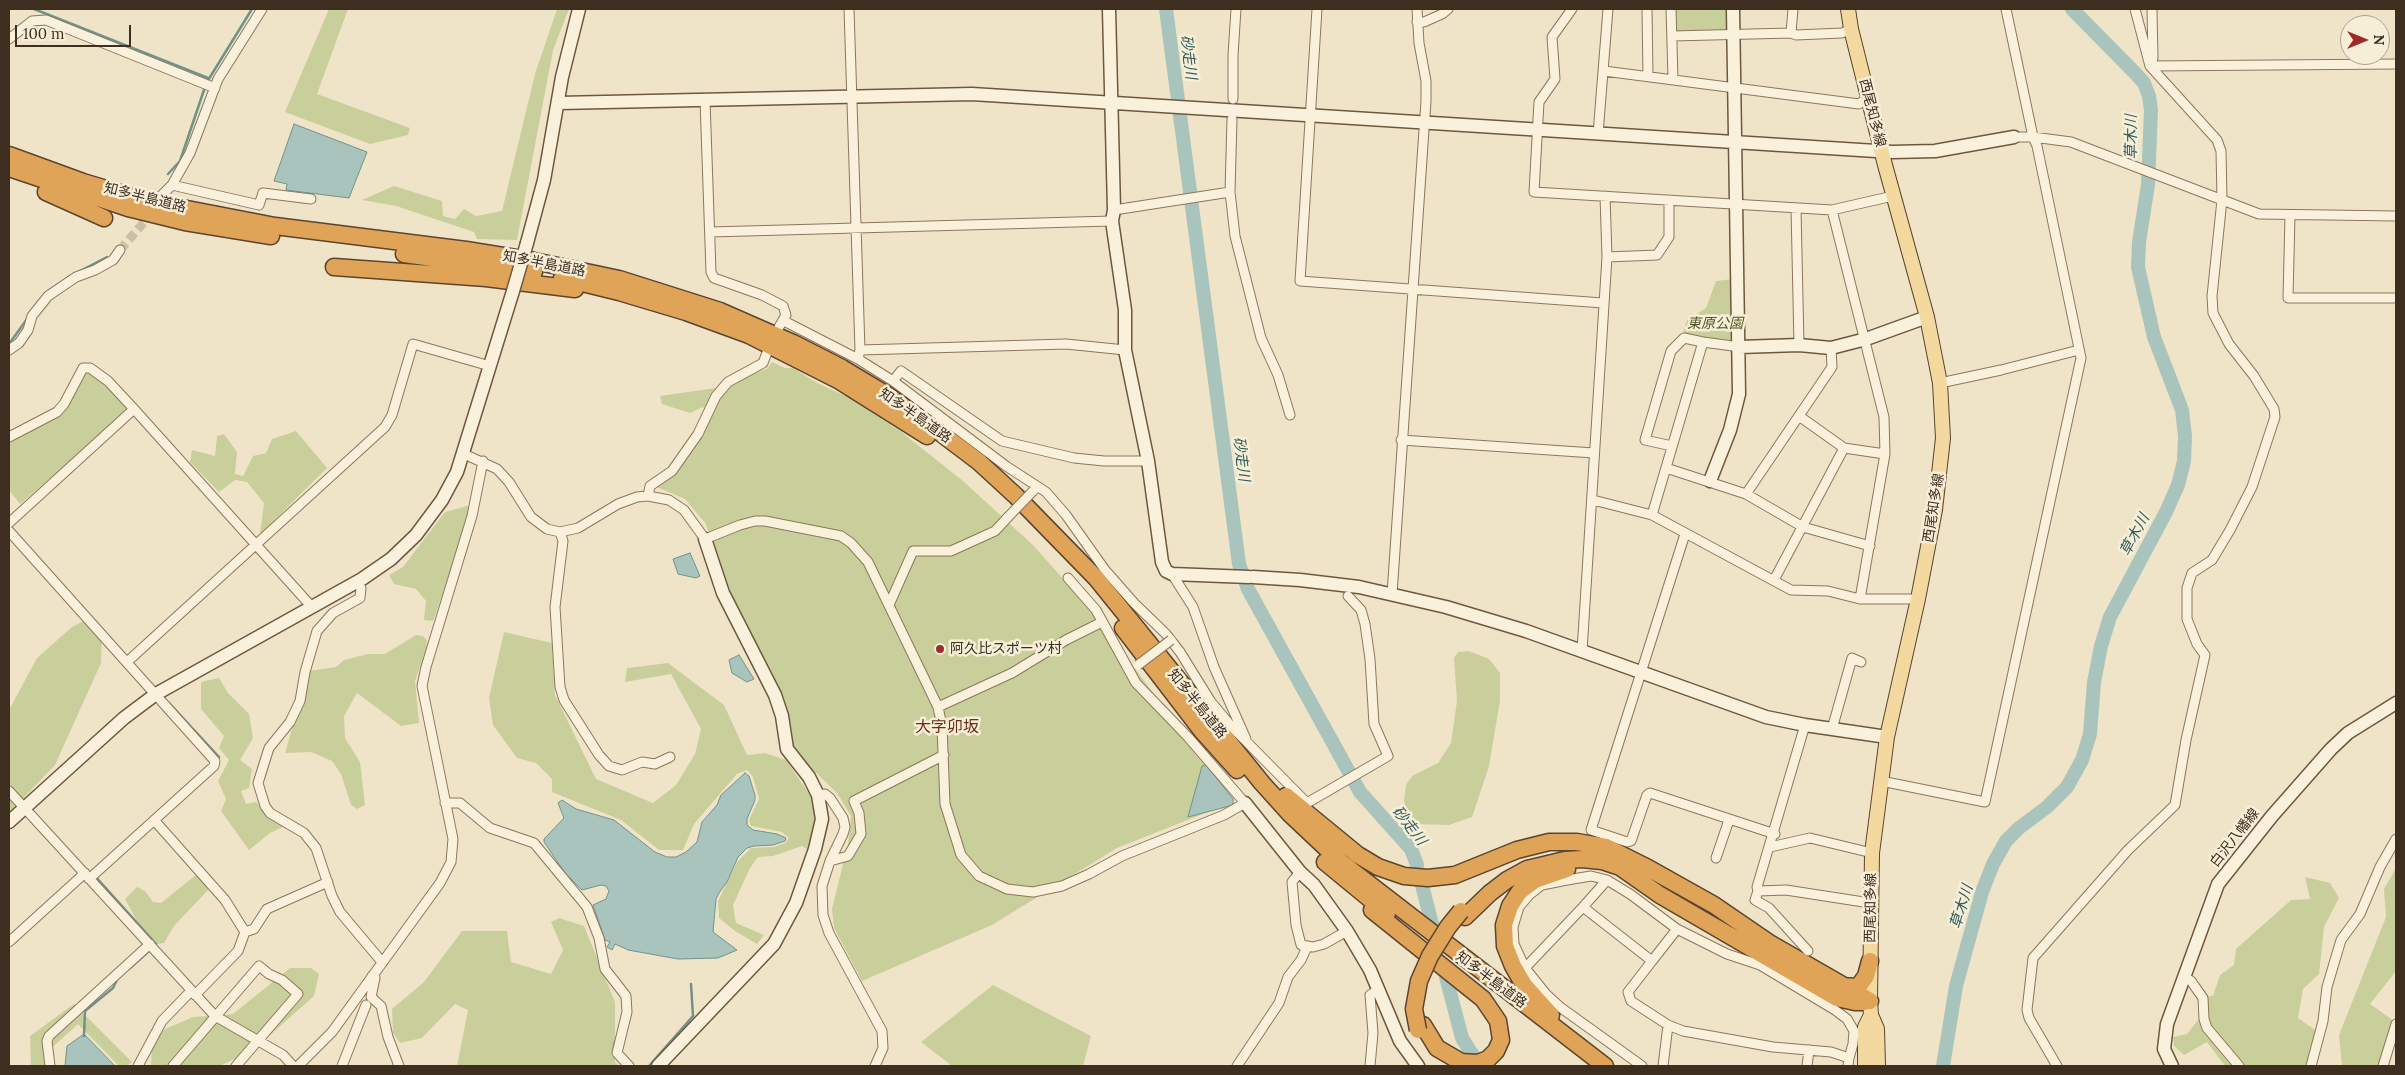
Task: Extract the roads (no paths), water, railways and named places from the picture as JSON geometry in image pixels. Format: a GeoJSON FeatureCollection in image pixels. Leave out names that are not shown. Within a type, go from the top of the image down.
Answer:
{"type":"FeatureCollection","features":[{"type":"Feature","properties":{"kind":"highway","name":"知多半島道路"},"geometry":{"type":"LineString","coordinates":[[9,155],[102,187],[187,209],[275,226],[476,251],[620,279],[720,311],[842,368],[887,395],[979,462],[1016,496],[1096,578],[1209,720],[1289,813],[1342,863],[1605,1066]]}},
{"type":"Feature","properties":{"kind":"highway","name":"知多半島道路"},"geometry":{"type":"LineString","coordinates":[[9,168],[95,199],[185,222],[277,237],[530,272],[576,281],[659,304],[749,335],[838,380],[926,435],[973,471],[1018,510],[1088,584],[1227,760],[1282,820],[1347,882],[1587,1066]]}},
{"type":"Feature","properties":{"kind":"highway"},"geometry":{"type":"LineString","coordinates":[[9,176],[104,218]]}},
{"type":"Feature","properties":{"kind":"highway"},"geometry":{"type":"LineString","coordinates":[[334,266],[530,282],[642,303],[659,304]]}},
{"type":"Feature","properties":{"kind":"highway"},"geometry":{"type":"LineString","coordinates":[[1209,720],[1217,722],[1278,789],[1358,855],[1378,867],[1392,873],[1422,878],[1455,875],[1517,850],[1549,842],[1593,844],[1606,847],[1714,905],[1771,944],[1842,986],[1871,1008]]}},
{"type":"Feature","properties":{"kind":"highway"},"geometry":{"type":"LineString","coordinates":[[1463,914],[1496,878],[1532,858],[1573,849],[1618,855]]}},
{"type":"Feature","properties":{"kind":"highway"},"geometry":{"type":"LineString","coordinates":[[1452,1066],[1431,1051],[1414,1009],[1418,981],[1430,956],[1448,927],[1507,880],[1539,865],[1573,859],[1610,863],[1660,895],[1837,998],[1871,1008]]}},
{"type":"Feature","properties":{"kind":"highway"},"geometry":{"type":"LineString","coordinates":[[1616,1066],[1560,1024],[1531,994],[1509,957],[1504,935],[1504,925],[1515,897],[1526,886],[1540,877],[1563,870],[1589,868],[1608,869],[1633,876]]}},
{"type":"Feature","properties":{"kind":"highway"},"geometry":{"type":"LineString","coordinates":[[1347,882],[1351,893],[1483,999],[1498,1021],[1500,1040],[1496,1051],[1488,1059],[1478,1063],[1462,1062],[1437,1048],[1420,1027]]}},
{"type":"Feature","properties":{"kind":"highway"},"geometry":{"type":"LineString","coordinates":[[1842,986],[1858,987],[1866,976],[1870,961]]}},
{"type":"Feature","properties":{"kind":"main road","name":"西尾知多線"},"geometry":{"type":"LineString","coordinates":[[1848,9],[1851,29],[1893,196],[1927,317],[1940,383],[1943,438],[1940,478],[1918,599],[1888,737],[1872,853],[1870,903],[1871,1008],[1877,1029],[1878,1066]]}},
{"type":"Feature","properties":{"kind":"main road","name":"西尾知多線"},"geometry":{"type":"LineString","coordinates":[[1862,1066],[1865,1027],[1871,1008]]}},
{"type":"Feature","properties":{"kind":"street"},"geometry":{"type":"LineString","coordinates":[[161,196],[172,185],[190,153],[214,88],[262,9]]}},
{"type":"Feature","properties":{"kind":"street"},"geometry":{"type":"LineString","coordinates":[[9,822],[124,718],[156,694],[357,581],[391,559],[416,535],[442,500],[464,454],[527,243],[544,180],[559,103],[562,77],[579,9]]}},
{"type":"Feature","properties":{"kind":"street"},"geometry":{"type":"LineString","coordinates":[[849,9],[859,354]]}},
{"type":"Feature","properties":{"kind":"street"},"geometry":{"type":"LineString","coordinates":[[1109,9],[1113,215],[1125,310],[1125,350],[1148,461],[1162,562],[1166,571],[1172,574],[1300,580],[1392,594],[1474,614],[1582,650],[1766,717],[1832,730],[1888,737]]}},
{"type":"Feature","properties":{"kind":"street"},"geometry":{"type":"LineString","coordinates":[[1233,99],[1232,55],[1236,9]]}},
{"type":"Feature","properties":{"kind":"street"},"geometry":{"type":"LineString","coordinates":[[1317,9],[1300,281],[1603,302]]}},
{"type":"Feature","properties":{"kind":"street"},"geometry":{"type":"LineString","coordinates":[[1392,594],[1426,81],[1417,22],[1417,9]]}},
{"type":"Feature","properties":{"kind":"street"},"geometry":{"type":"LineString","coordinates":[[1417,22],[1424,22],[1442,14],[1448,9]]}},
{"type":"Feature","properties":{"kind":"street"},"geometry":{"type":"LineString","coordinates":[[1572,9],[1552,37],[1555,79],[1539,102],[1534,192],[1832,210],[1893,196]]}},
{"type":"Feature","properties":{"kind":"street"},"geometry":{"type":"LineString","coordinates":[[1598,134],[1608,9]]}},
{"type":"Feature","properties":{"kind":"street"},"geometry":{"type":"LineString","coordinates":[[1646,9],[1648,76]]}},
{"type":"Feature","properties":{"kind":"street"},"geometry":{"type":"LineString","coordinates":[[1671,9],[1673,80]]}},
{"type":"Feature","properties":{"kind":"street"},"geometry":{"type":"LineString","coordinates":[[1710,481],[1730,430],[1739,394],[1740,347],[1733,88],[1733,9]]}},
{"type":"Feature","properties":{"kind":"street"},"geometry":{"type":"LineString","coordinates":[[1792,33],[1793,9]]}},
{"type":"Feature","properties":{"kind":"street"},"geometry":{"type":"LineString","coordinates":[[1881,781],[1985,802],[2081,358],[2037,146],[2033,137],[2006,9]]}},
{"type":"Feature","properties":{"kind":"street"},"geometry":{"type":"LineString","coordinates":[[2057,1066],[2029,1018],[2028,1010],[2033,958],[2128,850],[2175,805],[2186,740],[2205,656],[2197,644],[2187,619],[2187,588],[2192,573],[2212,560],[2252,487],[2275,417],[2274,409],[2254,376],[2229,344],[2213,313],[2212,296],[2222,200],[2221,151],[2217,140],[2150,66],[2135,9]]}},
{"type":"Feature","properties":{"kind":"street"},"geometry":{"type":"LineString","coordinates":[[2150,66],[2153,58],[2152,9]]}},
{"type":"Feature","properties":{"kind":"street"},"geometry":{"type":"LineString","coordinates":[[9,39],[32,21],[46,20],[214,88]]}},
{"type":"Feature","properties":{"kind":"street"},"geometry":{"type":"LineString","coordinates":[[1672,36],[1792,33],[1796,35],[1842,33],[1851,29]]}},
{"type":"Feature","properties":{"kind":"street"},"geometry":{"type":"LineString","coordinates":[[2150,66],[2396,64]]}},
{"type":"Feature","properties":{"kind":"street"},"geometry":{"type":"LineString","coordinates":[[1604,70],[1859,104],[1868,97]]}},
{"type":"Feature","properties":{"kind":"street"},"geometry":{"type":"LineString","coordinates":[[559,103],[972,94],[1112,101],[1892,152],[1936,151],[2014,137],[2033,137],[2071,142],[2259,214],[2290,216],[2396,216]]}},
{"type":"Feature","properties":{"kind":"street"},"geometry":{"type":"LineString","coordinates":[[705,100],[710,272],[714,278],[777,302],[785,310],[781,324],[859,354],[1035,488],[1046,492],[1066,514],[1105,570],[1171,640],[1211,702],[1247,744],[1307,803],[1388,756],[1374,724],[1370,659],[1365,624],[1361,610],[1348,596]]}},
{"type":"Feature","properties":{"kind":"street"},"geometry":{"type":"LineString","coordinates":[[1232,119],[1230,192],[1235,236],[1261,338],[1278,375],[1290,415]]}},
{"type":"Feature","properties":{"kind":"street"},"geometry":{"type":"LineString","coordinates":[[172,185],[258,205],[262,193],[311,199]]}},
{"type":"Feature","properties":{"kind":"street"},"geometry":{"type":"LineString","coordinates":[[710,232],[1113,215],[1230,192]]}},
{"type":"Feature","properties":{"kind":"street"},"geometry":{"type":"LineString","coordinates":[[1582,650],[1607,257],[1605,196]]}},
{"type":"Feature","properties":{"kind":"street"},"geometry":{"type":"LineString","coordinates":[[1607,257],[1657,255],[1670,238],[1669,200]]}},
{"type":"Feature","properties":{"kind":"street"},"geometry":{"type":"LineString","coordinates":[[1796,208],[1799,345]]}},
{"type":"Feature","properties":{"kind":"street"},"geometry":{"type":"LineString","coordinates":[[1832,210],[1866,339],[1884,417],[1885,454],[1860,599]]}},
{"type":"Feature","properties":{"kind":"street"},"geometry":{"type":"LineString","coordinates":[[2290,216],[2288,298],[2396,298]]}},
{"type":"Feature","properties":{"kind":"street"},"geometry":{"type":"LineString","coordinates":[[9,350],[19,343],[28,330],[32,316],[48,296],[76,277],[95,270],[113,260],[120,250]]}},
{"type":"Feature","properties":{"kind":"street"},"geometry":{"type":"LineString","coordinates":[[1672,446],[1645,440],[1671,351],[1684,338],[1740,347],[1799,345],[1831,348],[1866,339],[1927,317]]}},
{"type":"Feature","properties":{"kind":"street"},"geometry":{"type":"LineString","coordinates":[[1652,515],[1703,342]]}},
{"type":"Feature","properties":{"kind":"street"},"geometry":{"type":"LineString","coordinates":[[127,662],[385,427],[392,415],[413,344],[490,366]]}},
{"type":"Feature","properties":{"kind":"street"},"geometry":{"type":"LineString","coordinates":[[859,354],[1066,344],[1125,350]]}},
{"type":"Feature","properties":{"kind":"street"},"geometry":{"type":"LineString","coordinates":[[1746,494],[1832,367],[1831,348]]}},
{"type":"Feature","properties":{"kind":"street"},"geometry":{"type":"LineString","coordinates":[[648,496],[650,486],[672,471],[698,434],[716,396],[728,382],[763,363],[768,350]]}},
{"type":"Feature","properties":{"kind":"street"},"geometry":{"type":"LineString","coordinates":[[1940,383],[2079,350]]}},
{"type":"Feature","properties":{"kind":"street"},"geometry":{"type":"LineString","coordinates":[[9,437],[57,412],[64,404],[84,368],[90,368],[108,381],[312,606]]}},
{"type":"Feature","properties":{"kind":"street"},"geometry":{"type":"LineString","coordinates":[[893,381],[900,371],[1002,441],[1074,458],[1104,461],[1148,461]]}},
{"type":"Feature","properties":{"kind":"street"},"geometry":{"type":"LineString","coordinates":[[9,523],[134,409]]}},
{"type":"Feature","properties":{"kind":"street"},"geometry":{"type":"LineString","coordinates":[[1799,416],[1844,448],[1885,454]]}},
{"type":"Feature","properties":{"kind":"street"},"geometry":{"type":"LineString","coordinates":[[1402,440],[1594,453]]}},
{"type":"Feature","properties":{"kind":"street"},"geometry":{"type":"LineString","coordinates":[[1774,580],[1844,448]]}},
{"type":"Feature","properties":{"kind":"street"},"geometry":{"type":"LineString","coordinates":[[464,454],[498,469],[531,518],[547,529],[560,532],[578,528],[628,499],[648,496],[669,500],[684,510],[705,539],[723,593],[775,694],[787,749],[809,776],[818,795],[821,807],[820,833],[796,903],[787,923],[766,953],[658,1066]]}},
{"type":"Feature","properties":{"kind":"street"},"geometry":{"type":"LineString","coordinates":[[298,1066],[332,1032],[440,883],[451,862],[453,839],[422,686],[426,667],[472,516],[483,461]]}},
{"type":"Feature","properties":{"kind":"street"},"geometry":{"type":"LineString","coordinates":[[1666,468],[1746,494],[1803,527],[1870,546]]}},
{"type":"Feature","properties":{"kind":"street"},"geometry":{"type":"LineString","coordinates":[[888,605],[914,550],[951,551],[995,531],[1035,488]]}},
{"type":"Feature","properties":{"kind":"street"},"geometry":{"type":"LineString","coordinates":[[1593,500],[1652,515],[1791,590],[1828,591],[1860,599],[1918,599]]}},
{"type":"Feature","properties":{"kind":"street"},"geometry":{"type":"LineString","coordinates":[[705,539],[755,521],[794,526],[841,536],[856,547],[868,562],[938,707],[944,755],[945,804],[961,855],[979,876],[1013,890],[1045,891],[1062,886],[1122,856],[1224,815],[1246,803]]}},
{"type":"Feature","properties":{"kind":"street"},"geometry":{"type":"LineString","coordinates":[[9,531],[216,761],[214,766],[154,820],[9,942]]}},
{"type":"Feature","properties":{"kind":"street"},"geometry":{"type":"LineString","coordinates":[[560,532],[562,541],[555,607],[560,687],[564,700],[599,755],[609,766],[622,770],[642,762],[654,764],[670,757]]}},
{"type":"Feature","properties":{"kind":"street"},"geometry":{"type":"LineString","coordinates":[[1685,534],[1591,830],[1627,842],[1632,841],[1649,793],[1774,834]]}},
{"type":"Feature","properties":{"kind":"street"},"geometry":{"type":"LineString","coordinates":[[1172,574],[1199,622],[1214,667],[1247,744]]}},
{"type":"Feature","properties":{"kind":"street"},"geometry":{"type":"LineString","coordinates":[[1068,578],[1093,606],[1128,672],[1136,683],[1188,737],[1246,803],[1300,872],[1314,885],[1347,931],[1379,989],[1400,1041],[1418,1066]]}},
{"type":"Feature","properties":{"kind":"street"},"geometry":{"type":"LineString","coordinates":[[357,581],[361,588],[360,598],[333,613],[317,630],[298,706],[290,722],[269,748],[258,777],[260,793],[265,806],[270,813],[304,833],[310,840],[316,848],[340,912],[382,962]]}},
{"type":"Feature","properties":{"kind":"street"},"geometry":{"type":"LineString","coordinates":[[938,707],[1012,673],[1066,640],[1102,622]]}},
{"type":"Feature","properties":{"kind":"street"},"geometry":{"type":"LineString","coordinates":[[1128,672],[1171,640]]}},
{"type":"Feature","properties":{"kind":"street"},"geometry":{"type":"LineString","coordinates":[[1832,730],[1852,658],[1861,662]]}},
{"type":"Feature","properties":{"kind":"street","name":"白沢八幡線"},"geometry":{"type":"LineString","coordinates":[[2172,1066],[2164,1048],[2171,1012],[2218,884],[2229,867],[2331,749],[2348,733],[2396,703]]}},
{"type":"Feature","properties":{"kind":"street"},"geometry":{"type":"LineString","coordinates":[[1805,725],[1757,887],[1758,891],[1755,900],[1769,908],[1808,951]]}},
{"type":"Feature","properties":{"kind":"street"},"geometry":{"type":"LineString","coordinates":[[830,861],[848,856],[861,834],[859,813],[854,801],[944,755]]}},
{"type":"Feature","properties":{"kind":"street"},"geometry":{"type":"LineString","coordinates":[[9,791],[214,1016],[283,1055],[293,1066]]}},
{"type":"Feature","properties":{"kind":"street"},"geometry":{"type":"LineString","coordinates":[[818,795],[825,794],[830,798],[843,818],[843,834],[830,861],[822,886],[822,915],[829,932],[882,1032],[883,1048],[874,1066]]}},
{"type":"Feature","properties":{"kind":"street"},"geometry":{"type":"LineString","coordinates":[[445,803],[460,803],[490,828],[534,843],[587,908],[599,938],[605,969],[626,996],[627,1012],[617,1053],[629,1066]]}},
{"type":"Feature","properties":{"kind":"street"},"geometry":{"type":"LineString","coordinates":[[138,1066],[162,1021],[238,951],[244,932],[225,900],[154,820]]}},
{"type":"Feature","properties":{"kind":"street"},"geometry":{"type":"LineString","coordinates":[[1716,858],[1729,820]]}},
{"type":"Feature","properties":{"kind":"street"},"geometry":{"type":"LineString","coordinates":[[1770,847],[1810,838],[1872,853]]}},
{"type":"Feature","properties":{"kind":"street"},"geometry":{"type":"LineString","coordinates":[[2311,1066],[2323,1021],[2327,986],[2341,940],[2360,914],[2380,867],[2396,838]]}},
{"type":"Feature","properties":{"kind":"street"},"geometry":{"type":"LineString","coordinates":[[1300,872],[1292,882],[1292,888],[1301,945],[1307,947],[1324,944],[1347,931]]}},
{"type":"Feature","properties":{"kind":"street"},"geometry":{"type":"LineString","coordinates":[[1642,1066],[1560,1007],[1546,994],[1525,968],[1514,944],[1513,927],[1519,907],[1542,885],[1591,876],[1607,880],[1630,894],[1677,929],[1727,954],[1760,965],[1848,1019],[1854,1031],[1854,1044],[1848,1062],[1830,1052],[1773,1048],[1683,1031],[1668,1025],[1631,1001],[1628,992],[1677,929]]}},
{"type":"Feature","properties":{"kind":"street"},"geometry":{"type":"LineString","coordinates":[[1525,968],[1584,907],[1607,880]]}},
{"type":"Feature","properties":{"kind":"street"},"geometry":{"type":"LineString","coordinates":[[244,932],[254,929],[267,909],[328,882]]}},
{"type":"Feature","properties":{"kind":"street"},"geometry":{"type":"LineString","coordinates":[[1758,891],[1786,890],[1870,903]]}},
{"type":"Feature","properties":{"kind":"street"},"geometry":{"type":"LineString","coordinates":[[1584,907],[1652,961]]}},
{"type":"Feature","properties":{"kind":"street"},"geometry":{"type":"LineString","coordinates":[[50,1066],[47,1041],[49,1036],[150,944]]}},
{"type":"Feature","properties":{"kind":"street"},"geometry":{"type":"LineString","coordinates":[[1236,1066],[1279,1003],[1288,978],[1301,960],[1307,947]]}},
{"type":"Feature","properties":{"kind":"street"},"geometry":{"type":"LineString","coordinates":[[173,1066],[214,1016],[259,966],[269,974],[282,980],[298,994],[236,1066]]}},
{"type":"Feature","properties":{"kind":"street"},"geometry":{"type":"LineString","coordinates":[[372,976],[375,978],[371,997],[381,1006],[388,1037],[399,1066]]}},
{"type":"Feature","properties":{"kind":"street"},"geometry":{"type":"LineString","coordinates":[[2184,978],[2191,981],[2203,998],[2204,1019],[2207,1028],[2239,1066]]}},
{"type":"Feature","properties":{"kind":"street"},"geometry":{"type":"LineString","coordinates":[[1370,1066],[1373,1033],[1370,995],[1379,989]]}},
{"type":"Feature","properties":{"kind":"street"},"geometry":{"type":"LineString","coordinates":[[342,1066],[366,1004]]}},
{"type":"Feature","properties":{"kind":"street"},"geometry":{"type":"LineString","coordinates":[[2383,1066],[2396,1024]]}},
{"type":"Feature","properties":{"kind":"street"},"geometry":{"type":"LineString","coordinates":[[1663,1066],[1668,1025]]}},
{"type":"Feature","properties":{"kind":"street"},"geometry":{"type":"LineString","coordinates":[[1807,1066],[1809,1050]]}},
{"type":"Feature","properties":{"kind":"water"},"geometry":{"type":"Polygon","coordinates":[[[294,124],[367,152],[349,198],[286,190],[287,184],[274,181],[294,124]]]}},
{"type":"Feature","properties":{"kind":"water"},"geometry":{"type":"Polygon","coordinates":[[[690,553],[700,576],[696,578],[678,574],[673,559],[690,553]]]}},
{"type":"Feature","properties":{"kind":"water"},"geometry":{"type":"Polygon","coordinates":[[[739,655],[754,679],[747,682],[732,673],[729,660],[739,655]]]}},
{"type":"Feature","properties":{"kind":"water"},"geometry":{"type":"Polygon","coordinates":[[[1206,765],[1233,799],[1233,805],[1188,817],[1202,766],[1206,765]]]}},
{"type":"Feature","properties":{"kind":"water"},"geometry":{"type":"Polygon","coordinates":[[[745,773],[749,776],[755,795],[755,800],[747,819],[747,825],[753,830],[777,834],[786,838],[785,841],[773,845],[747,848],[738,857],[727,882],[716,899],[713,932],[737,950],[718,958],[678,959],[628,950],[615,944],[612,950],[607,947],[610,942],[605,940],[593,905],[606,899],[609,891],[606,886],[601,885],[582,890],[565,873],[544,842],[544,839],[564,818],[558,803],[562,800],[576,809],[614,820],[655,852],[667,857],[676,857],[686,852],[697,842],[702,822],[717,805],[721,795],[745,773]]]}},
{"type":"Feature","properties":{"kind":"water"},"geometry":{"type":"Polygon","coordinates":[[[84,1034],[115,1066],[65,1066],[67,1046],[84,1034]]]}},
{"type":"Feature","properties":{"kind":"waterway"},"geometry":{"type":"LineString","coordinates":[[34,9],[208,78]]}},
{"type":"Feature","properties":{"kind":"waterway"},"geometry":{"type":"LineString","coordinates":[[207,82],[252,9]]}},
{"type":"Feature","properties":{"kind":"waterway","name":"砂走川"},"geometry":{"type":"LineString","coordinates":[[1166,9],[1239,564],[1248,589],[1360,792],[1411,849],[1417,865]]}},
{"type":"Feature","properties":{"kind":"waterway","name":"草木川"},"geometry":{"type":"LineString","coordinates":[[1943,1066],[1956,986],[1982,892],[1993,864],[2006,841],[2019,828],[2047,807],[2067,787],[2082,760],[2090,734],[2094,682],[2101,646],[2110,617],[2166,512],[2178,485],[2184,461],[2185,436],[2182,410],[2154,337],[2138,267],[2139,242],[2148,185],[2151,110],[2149,96],[2144,83],[2072,9]]}},
{"type":"Feature","properties":{"kind":"waterway"},"geometry":{"type":"LineString","coordinates":[[168,174],[180,161],[205,87]]}},
{"type":"Feature","properties":{"kind":"waterway"},"geometry":{"type":"LineString","coordinates":[[80,271],[107,257]]}},
{"type":"Feature","properties":{"kind":"waterway"},"geometry":{"type":"LineString","coordinates":[[48,291],[70,276]]}},
{"type":"Feature","properties":{"kind":"waterway"},"geometry":{"type":"LineString","coordinates":[[9,344],[27,319]]}},
{"type":"Feature","properties":{"kind":"waterway"},"geometry":{"type":"LineString","coordinates":[[169,703],[219,757],[216,759]]}},
{"type":"Feature","properties":{"kind":"waterway"},"geometry":{"type":"LineString","coordinates":[[95,876],[156,944],[153,946]]}},
{"type":"Feature","properties":{"kind":"waterway","name":"砂走川"},"geometry":{"type":"LineString","coordinates":[[1422,885],[1432,924]]}},
{"type":"Feature","properties":{"kind":"waterway"},"geometry":{"type":"LineString","coordinates":[[130,968],[150,950]]}},
{"type":"Feature","properties":{"kind":"waterway","name":"砂走川"},"geometry":{"type":"LineString","coordinates":[[1446,977],[1462,1038],[1474,1057]]}},
{"type":"Feature","properties":{"kind":"waterway"},"geometry":{"type":"LineString","coordinates":[[84,1036],[85,1011],[113,988],[118,978]]}},
{"type":"Feature","properties":{"kind":"waterway"},"geometry":{"type":"LineString","coordinates":[[649,1066],[693,1016],[691,984]]}},
{"type":"Feature","properties":{"kind":"waterway"},"geometry":{"type":"LineString","coordinates":[[613,1053],[615,1042]]}},
{"type":"Feature","properties":{"kind":"tunnel"},"geometry":{"type":"LineString","coordinates":[[120,250],[153,212]]}},
{"type":"Feature","properties":{"kind":"place","name":"阿久比スポーツ村"},"geometry":{"type":"Point","coordinates":[940,649]}},
{"type":"Feature","properties":{"kind":"district","name":"大字卯坂"},"geometry":{"type":"Point","coordinates":[947,727]}},
{"type":"Feature","properties":{"kind":"park label","name":"東原公園"},"geometry":{"type":"Point","coordinates":[1715,324]}}]}
